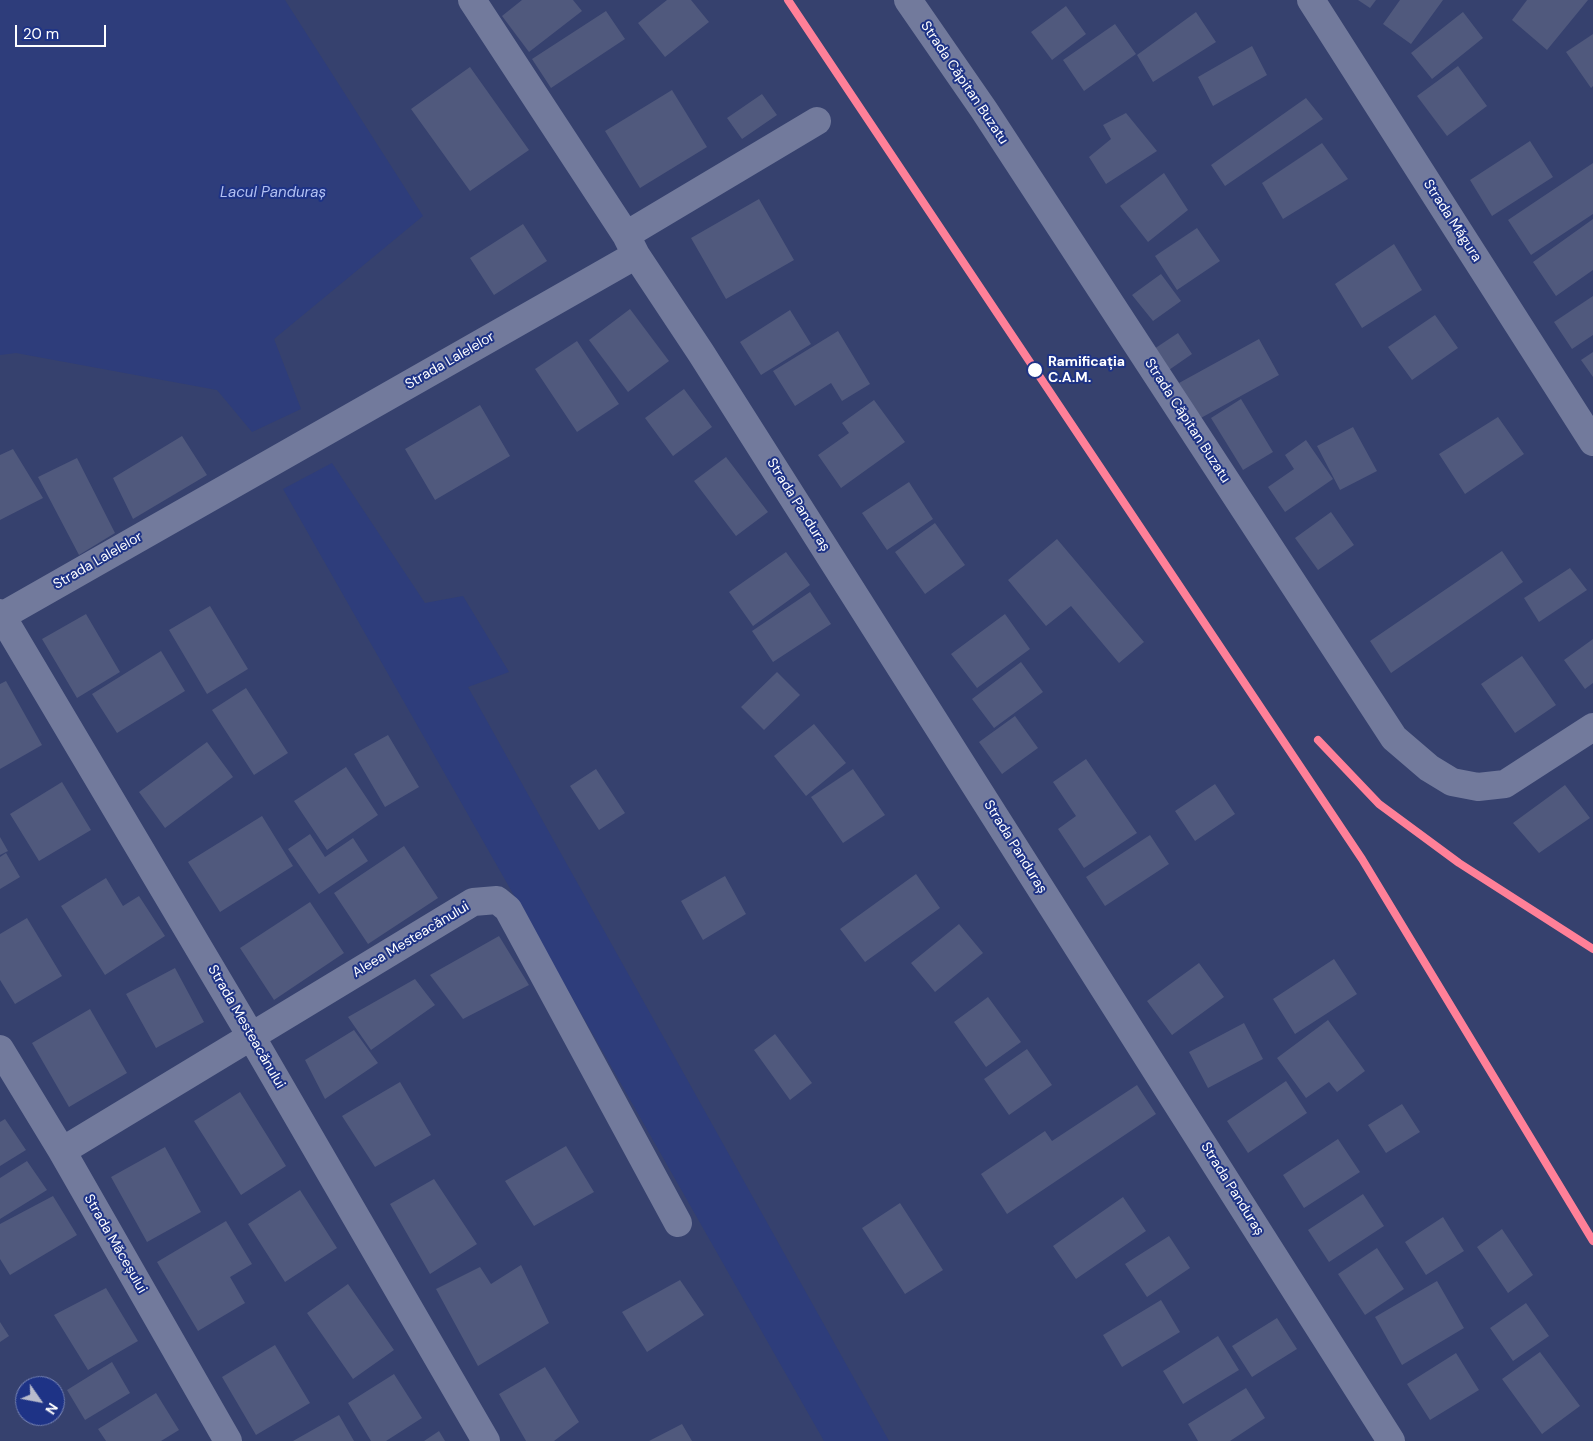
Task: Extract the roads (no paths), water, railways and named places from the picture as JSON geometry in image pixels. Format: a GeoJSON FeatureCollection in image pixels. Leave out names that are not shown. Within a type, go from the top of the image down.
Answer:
{"type":"FeatureCollection","features":[{"type":"Feature","properties":{"kind":"street"},"geometry":{"type":"LineString","coordinates":[[472,0],[631,245]]}},
{"type":"Feature","properties":{"kind":"street","name":"Strada Căpitan Buzatu"},"geometry":{"type":"LineString","coordinates":[[908,0],[989,118],[1394,738],[1429,768],[1452,782],[1478,787],[1505,784],[1593,727]]}},
{"type":"Feature","properties":{"kind":"street","name":"Strada Măgura"},"geometry":{"type":"LineString","coordinates":[[1311,0],[1593,442]]}},
{"type":"Feature","properties":{"kind":"street","name":"Strada Lalelelor"},"geometry":{"type":"LineString","coordinates":[[0,615],[631,245],[817,122]]}},
{"type":"Feature","properties":{"kind":"street","name":"Strada Panduraș"},"geometry":{"type":"LineString","coordinates":[[631,245],[712,369],[1391,1441]]}},
{"type":"Feature","properties":{"kind":"street","name":"Strada Mesteacănului"},"geometry":{"type":"LineString","coordinates":[[0,615],[251,1036],[486,1441]]}},
{"type":"Feature","properties":{"kind":"street","name":"Aleea Mesteacănului"},"geometry":{"type":"LineString","coordinates":[[62,1151],[473,902],[497,900],[508,909],[678,1223]]}},
{"type":"Feature","properties":{"kind":"street","name":"Strada Măceșului"},"geometry":{"type":"LineString","coordinates":[[0,1048],[62,1151],[228,1441]]}},
{"type":"Feature","properties":{"kind":"water","name":"Lacul Panduraș"},"geometry":{"type":"Polygon","coordinates":[[[0,0],[285,0],[423,216],[274,339],[301,409],[252,432],[217,390],[16,353],[0,355],[0,0]]]}},
{"type":"Feature","properties":{"kind":"water"},"geometry":{"type":"Polygon","coordinates":[[[332,463],[425,603],[463,596],[509,672],[468,687],[889,1441],[824,1441],[283,489],[332,463]]]}},
{"type":"Feature","properties":{"kind":"place","name":"Ramificația C.A.M."},"geometry":{"type":"Point","coordinates":[1035,370]}}]}
